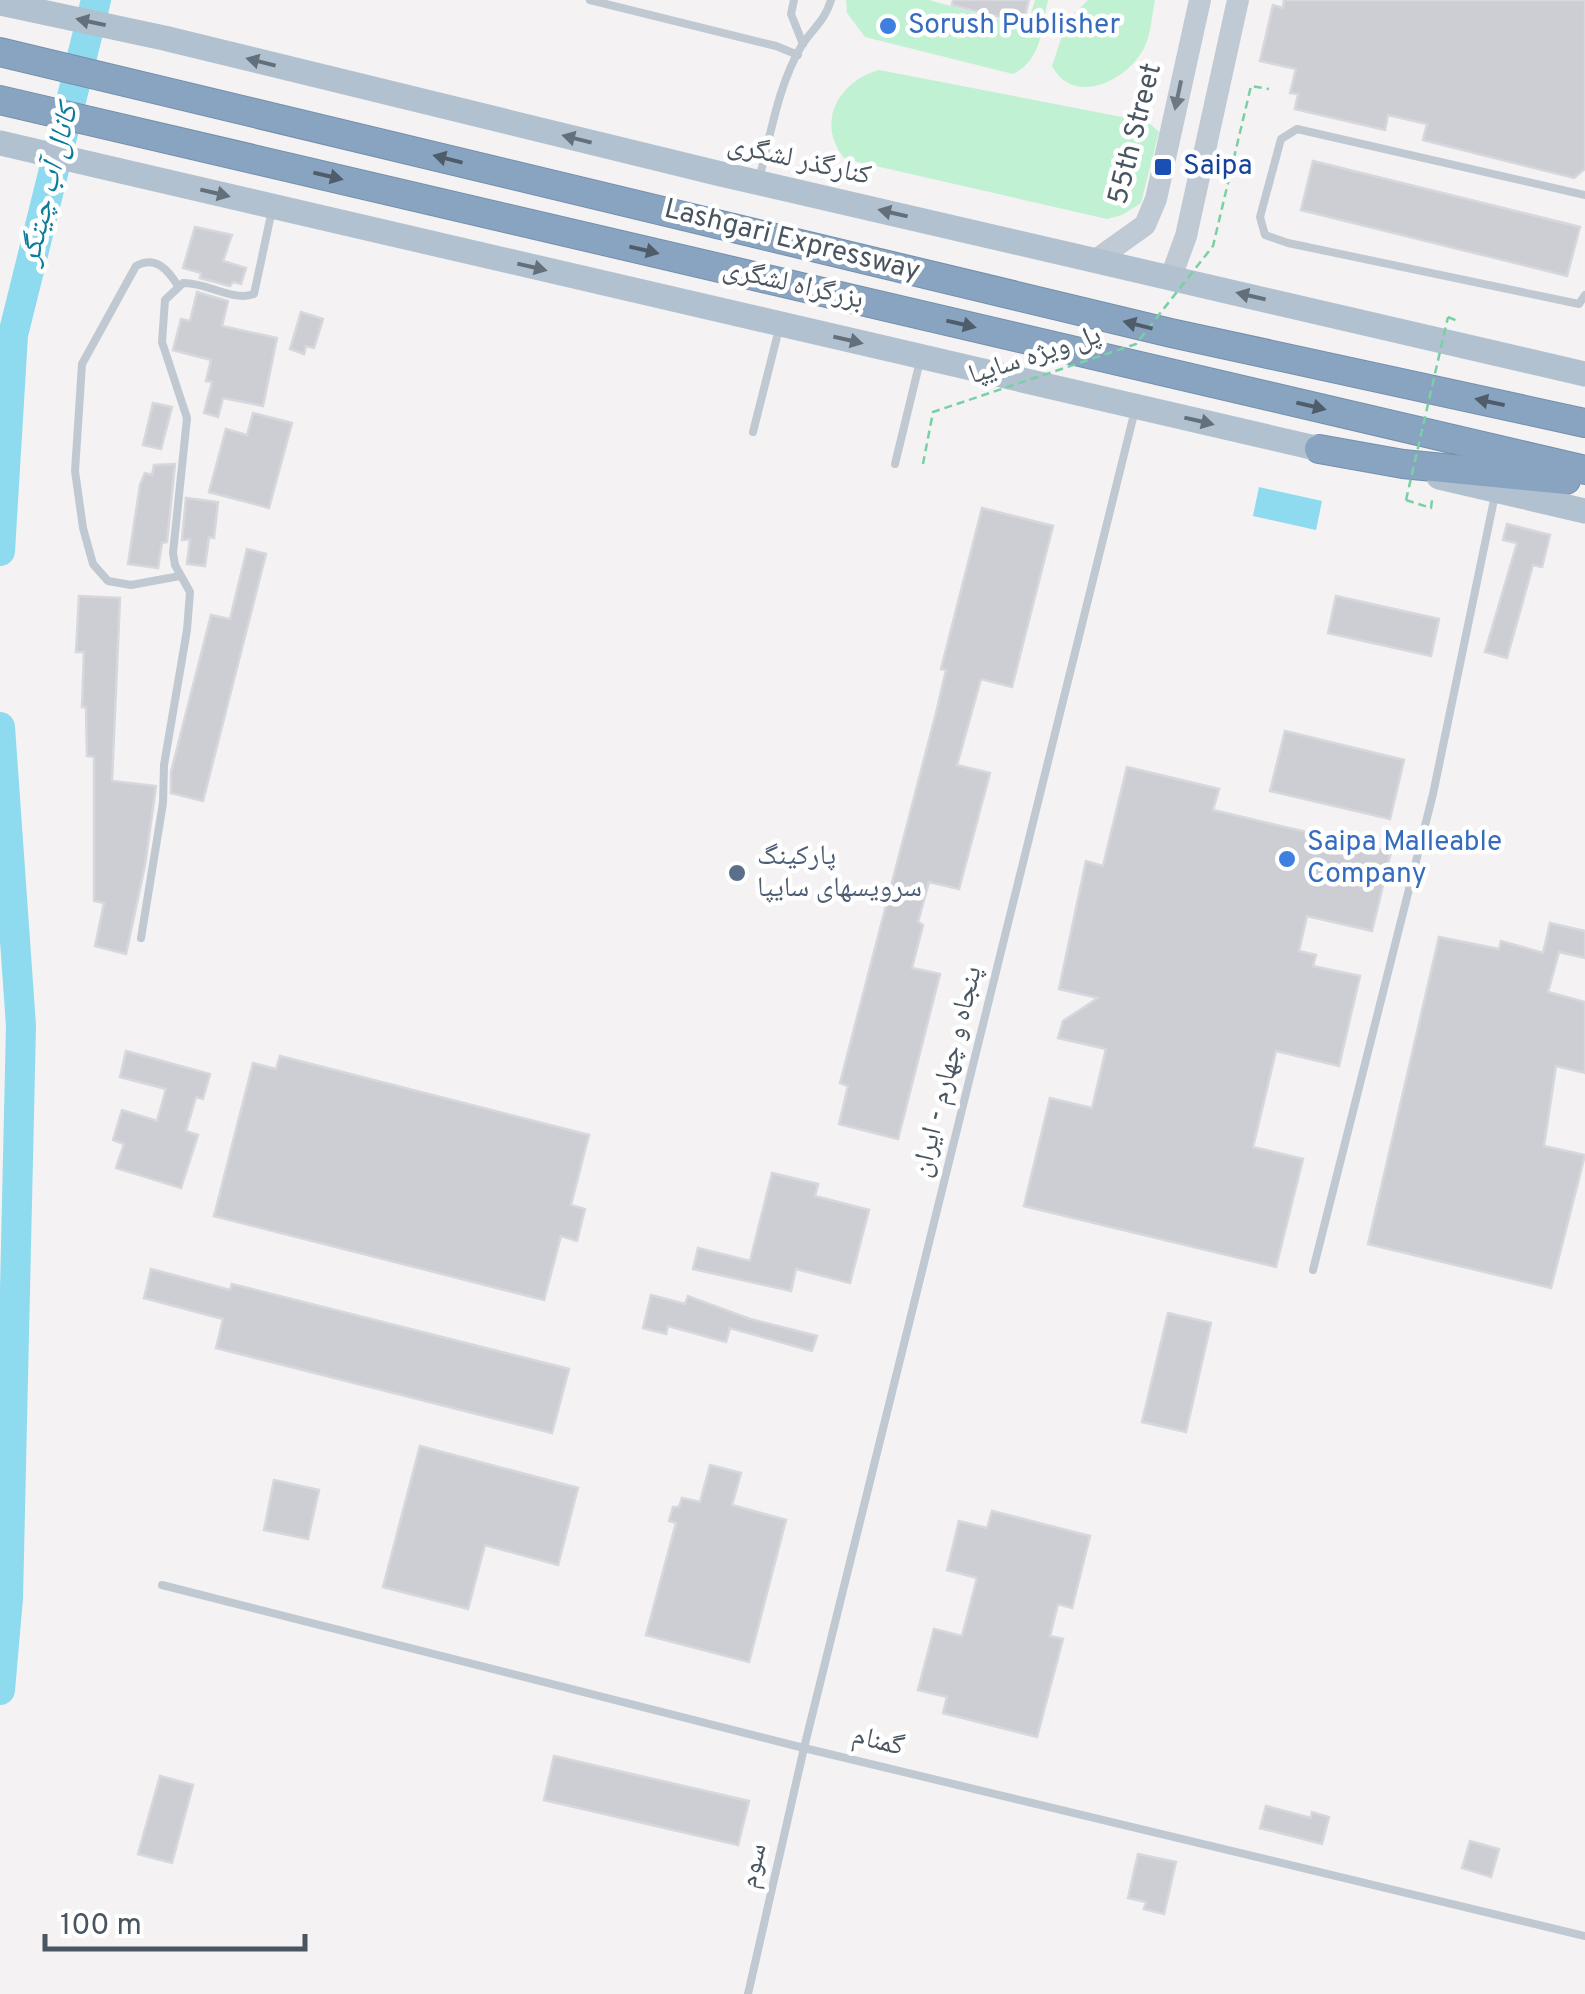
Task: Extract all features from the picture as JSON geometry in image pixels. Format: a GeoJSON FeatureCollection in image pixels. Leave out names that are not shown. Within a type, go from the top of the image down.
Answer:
{"type":"FeatureCollection","features":[{"type":"Feature","properties":{"kind":"highway","name":"Lashgari Expressway"},"geometry":{"type":"LineString","coordinates":[[11,53],[1171,332],[1585,423]]}},
{"type":"Feature","properties":{"kind":"highway","name":"بزرگراه لشگری"},"geometry":{"type":"LineString","coordinates":[[7,102],[1585,470]]}},
{"type":"Feature","properties":{"kind":"highway"},"geometry":{"type":"LineString","coordinates":[[1319,449],[1403,464],[1585,482]]}},
{"type":"Feature","properties":{"kind":"main road","name":"55th Street"},"geometry":{"type":"LineString","coordinates":[[1096,260],[1145,225],[1200,0]]}},
{"type":"Feature","properties":{"kind":"main road"},"geometry":{"type":"LineString","coordinates":[[1171,278],[1188,224],[1238,0]]}},
{"type":"Feature","properties":{"kind":"main road","name":"کنارگذر لشگری"},"geometry":{"type":"LineString","coordinates":[[0,3],[1585,374]]}},
{"type":"Feature","properties":{"kind":"main road"},"geometry":{"type":"LineString","coordinates":[[0,143],[1585,511]]}},
{"type":"Feature","properties":{"kind":"main road"},"geometry":{"type":"LineString","coordinates":[[1150,212],[1188,224]]}},
{"type":"Feature","properties":{"kind":"lane"},"geometry":{"type":"LineString","coordinates":[[590,0],[776,46],[798,55]]}},
{"type":"Feature","properties":{"kind":"lane"},"geometry":{"type":"LineString","coordinates":[[794,0],[791,14],[803,44]]}},
{"type":"Feature","properties":{"kind":"lane"},"geometry":{"type":"LineString","coordinates":[[758,182],[782,91],[803,44],[826,18],[830,0]]}},
{"type":"Feature","properties":{"kind":"lane"},"geometry":{"type":"LineString","coordinates":[[1585,195],[1297,130],[1281,139],[1260,216],[1265,235],[1288,243],[1579,304],[1585,295]]}},
{"type":"Feature","properties":{"kind":"lane"},"geometry":{"type":"LineString","coordinates":[[141,938],[190,592],[172,552],[188,418],[162,342],[165,300],[178,286],[197,282],[243,298],[254,294],[273,206]]}},
{"type":"Feature","properties":{"kind":"lane"},"geometry":{"type":"LineString","coordinates":[[178,286],[166,267],[152,262],[136,266],[82,364],[74,471],[93,564],[108,581],[131,586],[180,576]]}},
{"type":"Feature","properties":{"kind":"lane"},"geometry":{"type":"LineString","coordinates":[[753,432],[780,324]]}},
{"type":"Feature","properties":{"kind":"lane"},"geometry":{"type":"LineString","coordinates":[[895,464],[921,357]]}},
{"type":"Feature","properties":{"kind":"lane","name":"پنجاه و چهارم - ایران"},"geometry":{"type":"LineString","coordinates":[[804,1748],[1136,407]]}},
{"type":"Feature","properties":{"kind":"lane"},"geometry":{"type":"LineString","coordinates":[[1314,1270],[1433,794],[1496,490]]}},
{"type":"Feature","properties":{"kind":"lane","name":"گمنام"},"geometry":{"type":"LineString","coordinates":[[162,1585],[804,1748],[1585,1936]]}},
{"type":"Feature","properties":{"kind":"lane","name":"سوم"},"geometry":{"type":"LineString","coordinates":[[748,1994],[804,1748]]}},
{"type":"Feature","properties":{"kind":"path","name":"پل ویژه سایپا"},"geometry":{"type":"LineString","coordinates":[[923,464],[933,412],[1136,344],[1214,246],[1251,86],[1269,90]]}},
{"type":"Feature","properties":{"kind":"path"},"geometry":{"type":"LineString","coordinates":[[1430,508],[1406,500],[1448,317]]}},
{"type":"Feature","properties":{"kind":"green space"},"geometry":{"type":"Polygon","coordinates":[[[846,0],[929,0],[1027,27],[1035,0],[1048,0],[1035,52],[1013,74],[865,37],[847,13],[846,0]]]}},
{"type":"Feature","properties":{"kind":"green space"},"geometry":{"type":"Polygon","coordinates":[[[1088,0],[1155,0],[1147,41],[1137,59],[1114,79],[1086,87],[1061,78],[1052,66],[1067,21],[1088,0]]]}},
{"type":"Feature","properties":{"kind":"green space"},"geometry":{"type":"Polygon","coordinates":[[[879,70],[1148,122],[1159,132],[1141,203],[1107,219],[845,159],[832,132],[835,106],[852,84],[879,70]]]}},
{"type":"Feature","properties":{"kind":"water"},"geometry":{"type":"Polygon","coordinates":[[[1259,487],[1322,501],[1316,530],[1253,516],[1259,487]]]}},
{"type":"Feature","properties":{"kind":"building"},"geometry":{"type":"Polygon","coordinates":[[[953,0],[1029,0],[1023,23],[952,5],[953,0]]]}},
{"type":"Feature","properties":{"kind":"building"},"geometry":{"type":"Polygon","coordinates":[[[1284,0],[1585,0],[1585,169],[1574,178],[1423,140],[1427,124],[1388,115],[1385,130],[1295,109],[1298,94],[1290,93],[1296,69],[1260,61],[1273,5],[1283,8],[1284,0]]]}},
{"type":"Feature","properties":{"kind":"building"},"geometry":{"type":"Polygon","coordinates":[[[1313,161],[1580,227],[1567,276],[1301,210],[1313,161]]]}},
{"type":"Feature","properties":{"kind":"building"},"geometry":{"type":"Polygon","coordinates":[[[195,227],[232,235],[223,261],[246,268],[241,284],[233,282],[230,286],[200,278],[201,273],[183,268],[195,227]]]}},
{"type":"Feature","properties":{"kind":"building"},"geometry":{"type":"Polygon","coordinates":[[[197,292],[228,301],[222,326],[277,338],[263,406],[223,398],[218,417],[204,413],[212,382],[206,381],[211,360],[173,350],[181,319],[190,321],[197,292]]]}},
{"type":"Feature","properties":{"kind":"building"},"geometry":{"type":"Polygon","coordinates":[[[301,312],[323,319],[314,348],[306,346],[304,354],[290,349],[301,312]]]}},
{"type":"Feature","properties":{"kind":"building"},"geometry":{"type":"Polygon","coordinates":[[[153,403],[172,407],[161,449],[143,445],[153,403]]]}},
{"type":"Feature","properties":{"kind":"building"},"geometry":{"type":"Polygon","coordinates":[[[253,413],[292,423],[269,508],[209,492],[226,429],[247,435],[253,413]]]}},
{"type":"Feature","properties":{"kind":"building"},"geometry":{"type":"Polygon","coordinates":[[[175,464],[167,542],[162,543],[158,568],[128,564],[145,473],[152,475],[154,465],[175,464]]]}},
{"type":"Feature","properties":{"kind":"building"},"geometry":{"type":"Polygon","coordinates":[[[186,498],[218,502],[214,538],[209,537],[205,566],[187,564],[190,539],[182,540],[186,498]]]}},
{"type":"Feature","properties":{"kind":"building"},"geometry":{"type":"Polygon","coordinates":[[[982,508],[1053,526],[1012,687],[981,679],[957,765],[990,773],[959,889],[929,882],[918,922],[923,925],[912,968],[940,974],[898,1139],[839,1124],[848,1086],[840,1083],[936,713],[946,670],[941,669],[982,508]]]}},
{"type":"Feature","properties":{"kind":"building"},"geometry":{"type":"Polygon","coordinates":[[[1507,524],[1550,535],[1542,567],[1533,565],[1507,658],[1485,652],[1517,543],[1503,540],[1507,524]]]}},
{"type":"Feature","properties":{"kind":"building"},"geometry":{"type":"Polygon","coordinates":[[[247,549],[266,554],[203,801],[171,793],[171,772],[211,615],[230,619],[247,549]]]}},
{"type":"Feature","properties":{"kind":"building"},"geometry":{"type":"Polygon","coordinates":[[[79,596],[120,598],[112,781],[156,786],[145,865],[126,954],[95,946],[104,903],[94,901],[94,757],[87,756],[86,707],[82,707],[84,652],[76,652],[79,596]]]}},
{"type":"Feature","properties":{"kind":"building"},"geometry":{"type":"Polygon","coordinates":[[[1336,596],[1439,619],[1431,656],[1328,633],[1336,596]]]}},
{"type":"Feature","properties":{"kind":"building"},"geometry":{"type":"Polygon","coordinates":[[[1285,731],[1404,760],[1390,819],[1270,791],[1285,731]]]}},
{"type":"Feature","properties":{"kind":"building"},"geometry":{"type":"Polygon","coordinates":[[[1127,767],[1219,789],[1213,810],[1391,852],[1372,931],[1307,916],[1299,951],[1316,955],[1313,966],[1360,976],[1339,1066],[1276,1051],[1253,1147],[1303,1159],[1276,1267],[1024,1206],[1050,1098],[1092,1108],[1106,1049],[1058,1038],[1063,1021],[1098,998],[1059,989],[1086,861],[1103,866],[1127,767]]]}},
{"type":"Feature","properties":{"kind":"building"},"geometry":{"type":"Polygon","coordinates":[[[1550,923],[1585,931],[1585,958],[1559,952],[1548,992],[1585,1002],[1585,1073],[1556,1066],[1544,1146],[1585,1155],[1551,1288],[1368,1244],[1439,937],[1499,949],[1501,941],[1543,953],[1550,923]]]}},
{"type":"Feature","properties":{"kind":"building"},"geometry":{"type":"Polygon","coordinates":[[[126,1051],[210,1074],[203,1099],[196,1097],[186,1131],[198,1135],[181,1188],[116,1168],[124,1144],[113,1140],[122,1110],[157,1121],[166,1089],[120,1077],[126,1051]]]}},
{"type":"Feature","properties":{"kind":"building"},"geometry":{"type":"Polygon","coordinates":[[[280,1056],[589,1135],[571,1205],[585,1209],[577,1241],[561,1236],[544,1300],[214,1216],[253,1063],[276,1069],[280,1056]]]}},
{"type":"Feature","properties":{"kind":"building"},"geometry":{"type":"Polygon","coordinates":[[[772,1173],[818,1184],[815,1196],[869,1210],[850,1283],[796,1269],[791,1291],[693,1269],[698,1248],[750,1261],[772,1173]]]}},
{"type":"Feature","properties":{"kind":"building"},"geometry":{"type":"Polygon","coordinates":[[[151,1269],[230,1290],[232,1284],[569,1369],[552,1433],[216,1348],[223,1319],[144,1298],[151,1269]]]}},
{"type":"Feature","properties":{"kind":"building"},"geometry":{"type":"Polygon","coordinates":[[[651,1295],[685,1304],[688,1296],[750,1319],[817,1336],[812,1351],[730,1328],[726,1342],[668,1326],[666,1334],[643,1328],[651,1295]]]}},
{"type":"Feature","properties":{"kind":"building"},"geometry":{"type":"Polygon","coordinates":[[[1168,1313],[1211,1323],[1186,1432],[1142,1422],[1168,1313]]]}},
{"type":"Feature","properties":{"kind":"building"},"geometry":{"type":"Polygon","coordinates":[[[420,1446],[578,1488],[558,1565],[485,1545],[468,1609],[383,1587],[420,1446]]]}},
{"type":"Feature","properties":{"kind":"building"},"geometry":{"type":"Polygon","coordinates":[[[710,1465],[741,1473],[732,1505],[786,1520],[749,1662],[646,1635],[676,1523],[669,1521],[673,1507],[679,1507],[682,1498],[700,1502],[710,1465]]]}},
{"type":"Feature","properties":{"kind":"building"},"geometry":{"type":"Polygon","coordinates":[[[274,1480],[319,1490],[308,1539],[264,1530],[274,1480]]]}},
{"type":"Feature","properties":{"kind":"building"},"geometry":{"type":"Polygon","coordinates":[[[992,1511],[1090,1536],[1072,1608],[1058,1604],[1050,1636],[1063,1639],[1037,1737],[943,1713],[947,1697],[918,1690],[934,1629],[962,1636],[977,1578],[947,1570],[959,1521],[987,1528],[992,1511]]]}},
{"type":"Feature","properties":{"kind":"building"},"geometry":{"type":"Polygon","coordinates":[[[554,1756],[749,1801],[738,1845],[544,1800],[554,1756]]]}},
{"type":"Feature","properties":{"kind":"building"},"geometry":{"type":"Polygon","coordinates":[[[160,1776],[193,1785],[172,1863],[138,1854],[160,1776]]]}},
{"type":"Feature","properties":{"kind":"building"},"geometry":{"type":"Polygon","coordinates":[[[1266,1806],[1311,1818],[1312,1812],[1329,1817],[1322,1844],[1260,1828],[1266,1806]]]}},
{"type":"Feature","properties":{"kind":"building"},"geometry":{"type":"Polygon","coordinates":[[[1470,1841],[1499,1849],[1491,1877],[1462,1868],[1470,1841]]]}},
{"type":"Feature","properties":{"kind":"building"},"geometry":{"type":"Polygon","coordinates":[[[1138,1854],[1176,1862],[1164,1914],[1144,1909],[1146,1902],[1128,1898],[1138,1854]]]}},
{"type":"Feature","properties":{"kind":"waterway","name":"کانال آب چیتگر"},"geometry":{"type":"LineString","coordinates":[[0,551],[13,335],[96,0]]}},
{"type":"Feature","properties":{"kind":"waterway","name":"کانال آب چیتگر"},"geometry":{"type":"LineString","coordinates":[[0,727],[21,1026],[8,1598],[0,1690]]}},
{"type":"Feature","properties":{"kind":"place","name":"Sorush Publisher"},"geometry":{"type":"Point","coordinates":[888,26]}},
{"type":"Feature","properties":{"kind":"place","name":"Saipa"},"geometry":{"type":"Point","coordinates":[1163,167]}},
{"type":"Feature","properties":{"kind":"place","name":"Saipa Malleable Company"},"geometry":{"type":"Point","coordinates":[1287,859]}},
{"type":"Feature","properties":{"kind":"place","name":"پارکینگ سرویسهای سایپا"},"geometry":{"type":"Point","coordinates":[737,873]}}]}
